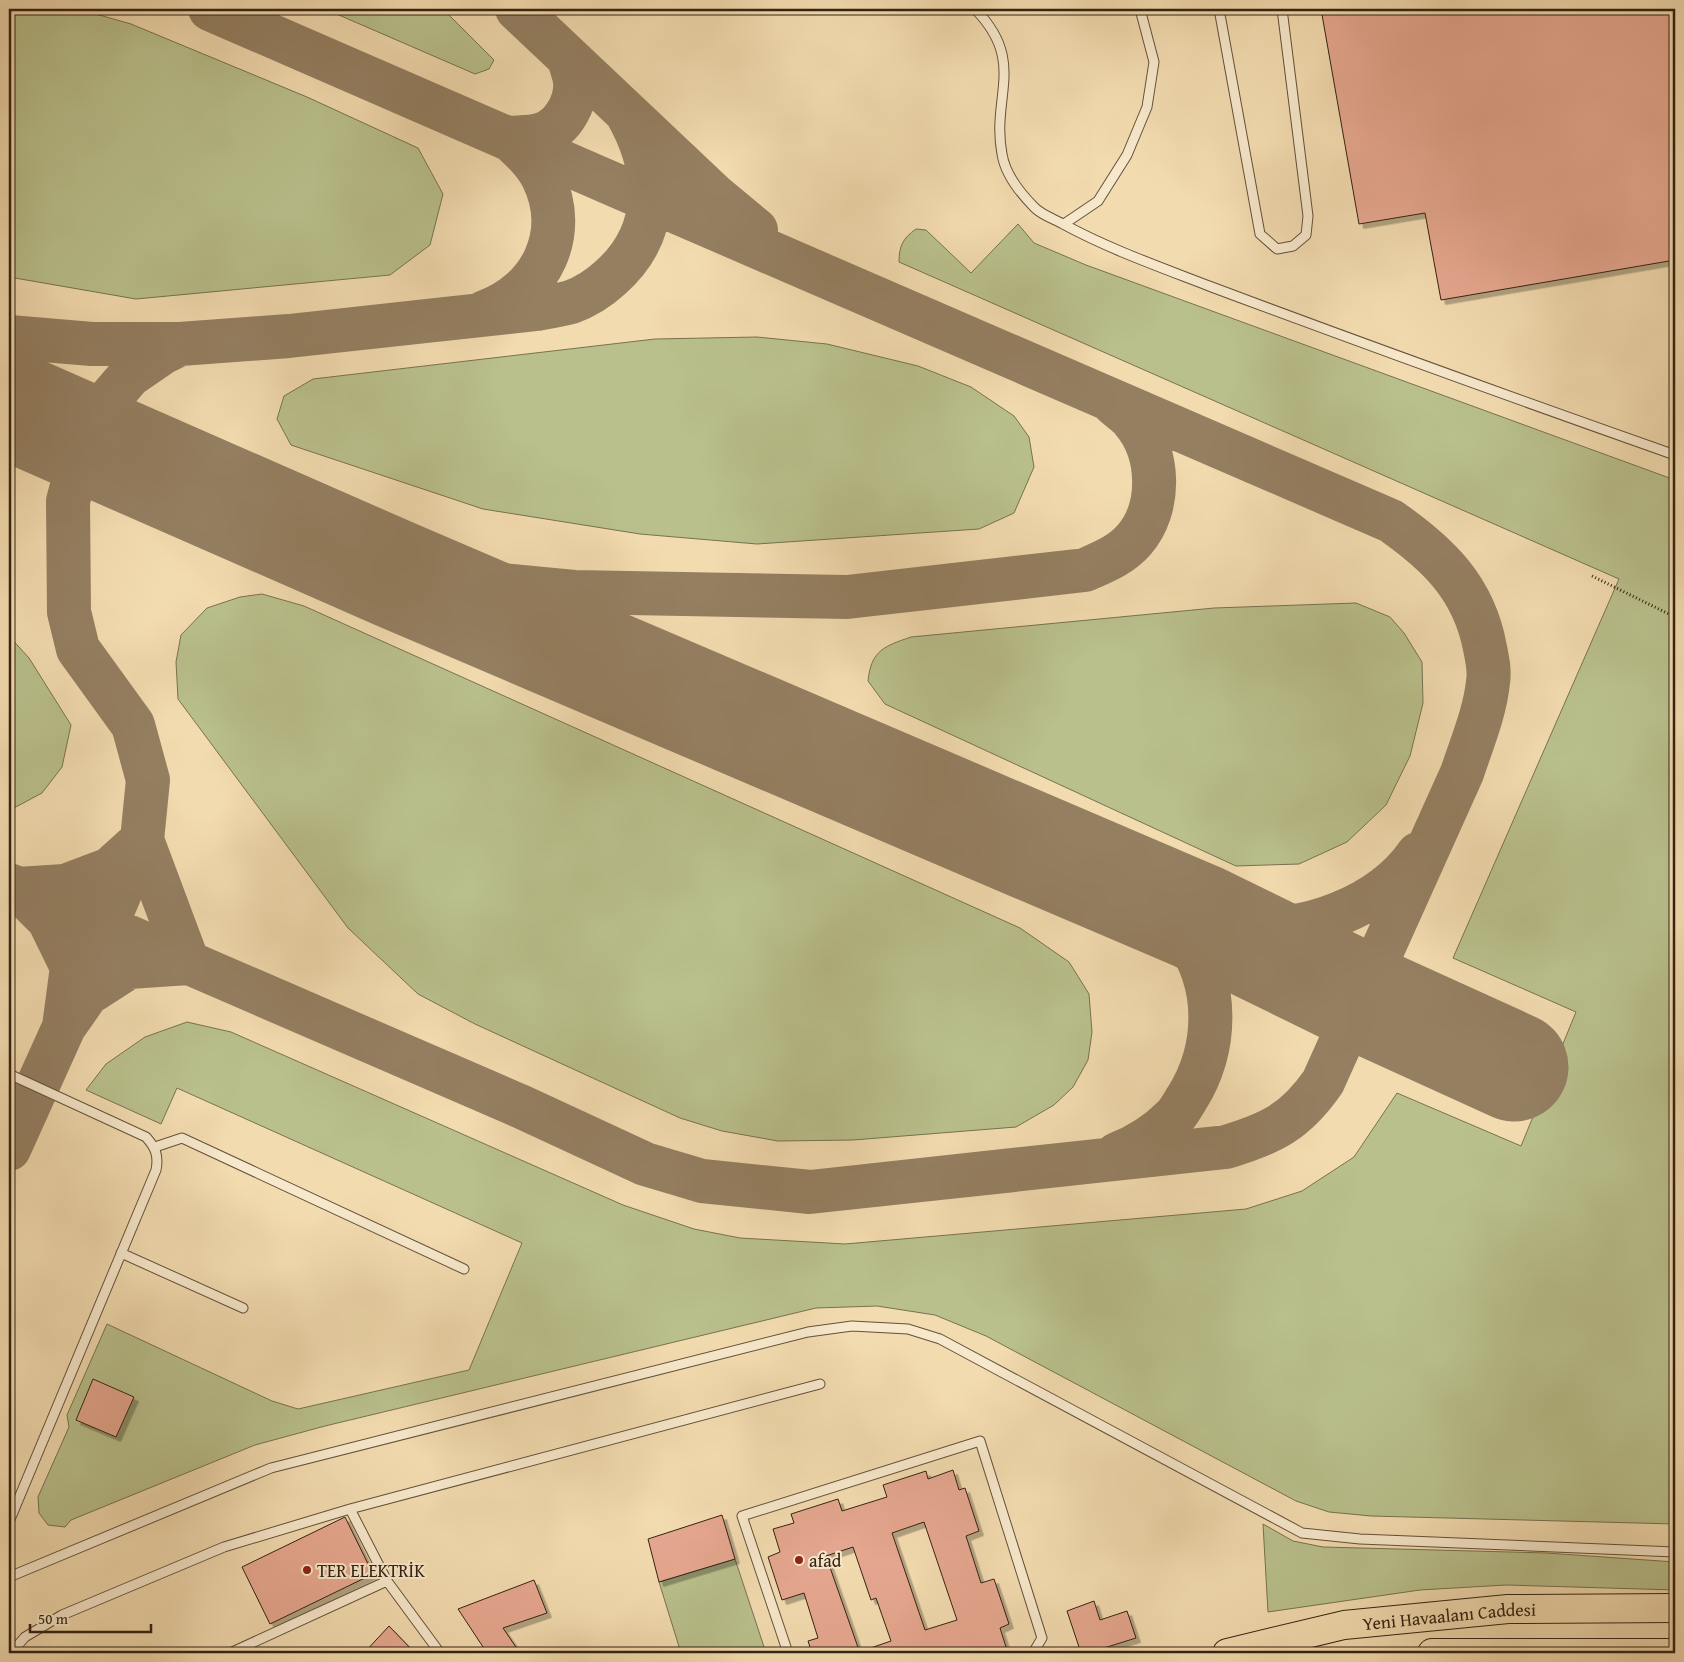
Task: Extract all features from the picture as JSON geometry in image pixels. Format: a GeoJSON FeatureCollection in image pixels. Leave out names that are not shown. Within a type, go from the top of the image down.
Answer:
{"type":"FeatureCollection","features":[{"type":"Feature","properties":{"kind":"main road","name":"Yeni Havaalanı Caddesi"},"geometry":{"type":"LineString","coordinates":[[1227,1653],[1344,1625],[1508,1609],[1675,1608]]}},
{"type":"Feature","properties":{"kind":"main road","name":"Yeni Havaalanı Caddesi"},"geometry":{"type":"LineString","coordinates":[[1432,1653],[1675,1653]]}},
{"type":"Feature","properties":{"kind":"lane"},"geometry":{"type":"LineString","coordinates":[[975,9],[995,35],[1006,70],[1000,129],[1002,156],[1015,184],[1037,210],[1141,260],[1406,361],[1675,455]]}},
{"type":"Feature","properties":{"kind":"lane"},"geometry":{"type":"LineString","coordinates":[[1064,224],[1098,201],[1127,155],[1147,107],[1154,62],[1140,9]]}},
{"type":"Feature","properties":{"kind":"lane"},"geometry":{"type":"LineString","coordinates":[[1219,9],[1260,234],[1276,248],[1293,246],[1306,234],[1308,216],[1282,9]]}},
{"type":"Feature","properties":{"kind":"lane"},"geometry":{"type":"LineString","coordinates":[[9,1074],[146,1137],[154,1146],[158,1159],[156,1170],[9,1522]]}},
{"type":"Feature","properties":{"kind":"lane"},"geometry":{"type":"LineString","coordinates":[[154,1146],[182,1138],[464,1268]]}},
{"type":"Feature","properties":{"kind":"lane"},"geometry":{"type":"LineString","coordinates":[[121,1253],[243,1308]]}},
{"type":"Feature","properties":{"kind":"lane"},"geometry":{"type":"LineString","coordinates":[[9,1577],[271,1468],[808,1332],[852,1326],[908,1328],[940,1340],[1302,1533],[1360,1539],[1675,1552]]}},
{"type":"Feature","properties":{"kind":"lane"},"geometry":{"type":"LineString","coordinates":[[11,1653],[25,1637],[62,1615],[224,1546],[350,1509],[820,1384]]}},
{"type":"Feature","properties":{"kind":"lane"},"geometry":{"type":"LineString","coordinates":[[788,1653],[742,1516],[980,1442],[1042,1638],[1033,1653]]}},
{"type":"Feature","properties":{"kind":"lane"},"geometry":{"type":"LineString","coordinates":[[350,1509],[386,1581],[440,1653]]}},
{"type":"Feature","properties":{"kind":"lane"},"geometry":{"type":"LineString","coordinates":[[230,1653],[386,1581]]}},
{"type":"Feature","properties":{"kind":"path"},"geometry":{"type":"LineString","coordinates":[[1592,576],[1675,617]]}},
{"type":"Feature","properties":{"kind":"green space"},"geometry":{"type":"Polygon","coordinates":[[[9,9],[78,9],[131,24],[307,97],[418,148],[443,194],[430,245],[390,275],[136,299],[9,277],[9,9]]]}},
{"type":"Feature","properties":{"kind":"green space"},"geometry":{"type":"Polygon","coordinates":[[[325,9],[443,9],[494,60],[489,69],[475,74],[325,9]]]}},
{"type":"Feature","properties":{"kind":"green space"},"geometry":{"type":"Polygon","coordinates":[[[1018,224],[1034,243],[1086,265],[1675,480],[1675,1524],[1371,1516],[1329,1512],[1296,1501],[986,1336],[935,1315],[877,1306],[816,1308],[325,1426],[255,1445],[71,1520],[65,1527],[48,1525],[39,1513],[38,1497],[69,1427],[67,1415],[107,1324],[272,1401],[298,1409],[469,1370],[522,1243],[177,1088],[161,1124],[86,1090],[106,1064],[145,1037],[187,1022],[231,1032],[623,1205],[694,1229],[740,1238],[845,1244],[1246,1209],[1302,1191],[1354,1157],[1397,1093],[1521,1146],[1576,1012],[1453,958],[1619,579],[899,262],[901,247],[905,239],[916,229],[926,230],[971,273],[1018,224]]]}},
{"type":"Feature","properties":{"kind":"green space"},"geometry":{"type":"Polygon","coordinates":[[[757,337],[827,344],[918,366],[971,387],[1014,416],[1029,437],[1034,467],[1014,513],[979,529],[757,544],[640,534],[483,509],[291,445],[277,419],[284,396],[313,379],[655,339],[757,337]]]}},
{"type":"Feature","properties":{"kind":"green space"},"geometry":{"type":"Polygon","coordinates":[[[262,594],[304,606],[1020,928],[1069,962],[1089,994],[1092,1032],[1088,1060],[1073,1087],[1054,1105],[1016,1127],[853,1140],[778,1141],[722,1131],[680,1118],[475,1024],[418,994],[348,928],[178,699],[176,662],[181,635],[207,608],[240,597],[262,594]]]}},
{"type":"Feature","properties":{"kind":"green space"},"geometry":{"type":"Polygon","coordinates":[[[1356,603],[1390,617],[1404,633],[1422,662],[1423,703],[1410,756],[1386,805],[1347,842],[1299,864],[1236,866],[885,704],[868,681],[872,662],[876,656],[894,643],[911,637],[1214,608],[1356,603]]]}},
{"type":"Feature","properties":{"kind":"green space"},"geometry":{"type":"Polygon","coordinates":[[[9,636],[29,658],[71,725],[62,767],[42,793],[12,809],[9,809],[9,636]]]}},
{"type":"Feature","properties":{"kind":"green space"},"geometry":{"type":"Polygon","coordinates":[[[1263,1524],[1293,1541],[1323,1547],[1547,1553],[1675,1562],[1675,1590],[1506,1585],[1420,1590],[1268,1612],[1263,1524]]]}},
{"type":"Feature","properties":{"kind":"green space"},"geometry":{"type":"Polygon","coordinates":[[[735,1559],[766,1653],[681,1653],[659,1582],[735,1559]]]}},
{"type":"Feature","properties":{"kind":"building"},"geometry":{"type":"Polygon","coordinates":[[[1321,9],[1675,9],[1675,260],[1441,300],[1425,213],[1359,224],[1321,9]]]}},
{"type":"Feature","properties":{"kind":"building"},"geometry":{"type":"Polygon","coordinates":[[[93,1379],[134,1397],[116,1437],[76,1420],[93,1379]]]}},
{"type":"Feature","properties":{"kind":"building","name":"afad"},"geometry":{"type":"Polygon","coordinates":[[[953,1470],[959,1490],[965,1488],[979,1531],[966,1536],[981,1583],[994,1579],[1009,1624],[1000,1628],[1007,1650],[996,1653],[863,1653],[862,1651],[891,1641],[876,1598],[871,1600],[853,1547],[826,1556],[860,1653],[812,1653],[808,1641],[818,1638],[804,1593],[782,1600],[768,1557],[780,1552],[773,1529],[794,1523],[791,1514],[838,1499],[842,1511],[887,1497],[883,1485],[926,1471],[928,1479],[953,1470]],[[924,1522],[892,1533],[925,1630],[957,1620],[924,1522]]]}},
{"type":"Feature","properties":{"kind":"building"},"geometry":{"type":"Polygon","coordinates":[[[722,1515],[735,1559],[659,1582],[648,1539],[722,1515]]]}},
{"type":"Feature","properties":{"kind":"building","name":"TER ELEKTRİK"},"geometry":{"type":"Polygon","coordinates":[[[345,1517],[373,1574],[270,1624],[242,1567],[345,1517]]]}},
{"type":"Feature","properties":{"kind":"building"},"geometry":{"type":"Polygon","coordinates":[[[534,1580],[547,1613],[503,1628],[520,1653],[487,1653],[458,1609],[534,1580]]]}},
{"type":"Feature","properties":{"kind":"building"},"geometry":{"type":"Polygon","coordinates":[[[1094,1601],[1100,1620],[1127,1611],[1136,1638],[1088,1653],[1081,1653],[1067,1611],[1094,1601]]]}},
{"type":"Feature","properties":{"kind":"building"},"geometry":{"type":"Polygon","coordinates":[[[389,1626],[415,1653],[364,1653],[389,1626]]]}},
{"type":"Feature","properties":{"kind":"taxiway"},"geometry":{"type":"LineString","coordinates":[[9,885],[522,1107],[645,1164],[702,1181],[810,1192],[1226,1147],[1257,1137],[1281,1124],[1302,1107],[1323,1082],[1462,773],[1484,705],[1489,678],[1488,665],[1480,627],[1472,607],[1452,574],[1424,546],[1391,521],[210,9]]}},
{"type":"Feature","properties":{"kind":"taxiway"},"geometry":{"type":"LineString","coordinates":[[517,9],[715,196],[756,230]]}},
{"type":"Feature","properties":{"kind":"taxiway"},"geometry":{"type":"LineString","coordinates":[[508,138],[530,137],[543,134],[557,126],[562,120],[571,105],[575,89],[575,78],[569,59]]}},
{"type":"Feature","properties":{"kind":"taxiway"},"geometry":{"type":"LineString","coordinates":[[9,337],[92,344],[180,344],[289,336],[537,309],[571,302],[587,295],[601,285],[627,260],[639,241],[647,220],[650,199],[649,177],[645,156],[626,112]]}},
{"type":"Feature","properties":{"kind":"taxiway"},"geometry":{"type":"LineString","coordinates":[[485,312],[505,303],[535,276],[545,258],[551,240],[553,220],[551,199],[543,178],[533,162],[511,140]]}},
{"type":"Feature","properties":{"kind":"taxiway"},"geometry":{"type":"LineString","coordinates":[[9,1149],[64,1027],[142,840],[148,780],[133,725],[78,649],[69,612],[68,501],[85,438],[99,411],[130,375],[162,353],[180,344]]}},
{"type":"Feature","properties":{"kind":"taxiway"},"geometry":{"type":"LineString","coordinates":[[397,575],[574,592],[847,597],[1085,570],[1118,554],[1134,540],[1143,527],[1153,497],[1153,464],[1142,434],[1129,416],[1113,403]]}},
{"type":"Feature","properties":{"kind":"taxiway"},"geometry":{"type":"LineString","coordinates":[[142,840],[188,963],[129,967],[87,994],[64,1027],[72,967],[49,920],[18,889],[65,886],[110,869],[142,840]]}},
{"type":"Feature","properties":{"kind":"taxiway"},"geometry":{"type":"LineString","coordinates":[[1154,899],[1196,916],[1229,925],[1264,929],[1289,927],[1339,914],[1362,903],[1384,889],[1403,872],[1418,854]]}},
{"type":"Feature","properties":{"kind":"taxiway"},"geometry":{"type":"LineString","coordinates":[[1117,1154],[1154,1134],[1168,1123],[1179,1110],[1197,1079],[1205,1058],[1209,1038],[1210,1017],[1209,996],[1204,975],[1185,937],[1163,914],[1121,884]]}},
{"type":"Feature","properties":{"kind":"runway"},"geometry":{"type":"LineString","coordinates":[[9,405],[397,575],[1198,917],[1380,1006],[1514,1067]]}},
{"type":"Feature","properties":{"kind":"place","name":"afad"},"geometry":{"type":"Point","coordinates":[799,1560]}},
{"type":"Feature","properties":{"kind":"place","name":"TER ELEKTRİK"},"geometry":{"type":"Point","coordinates":[307,1570]}}]}
